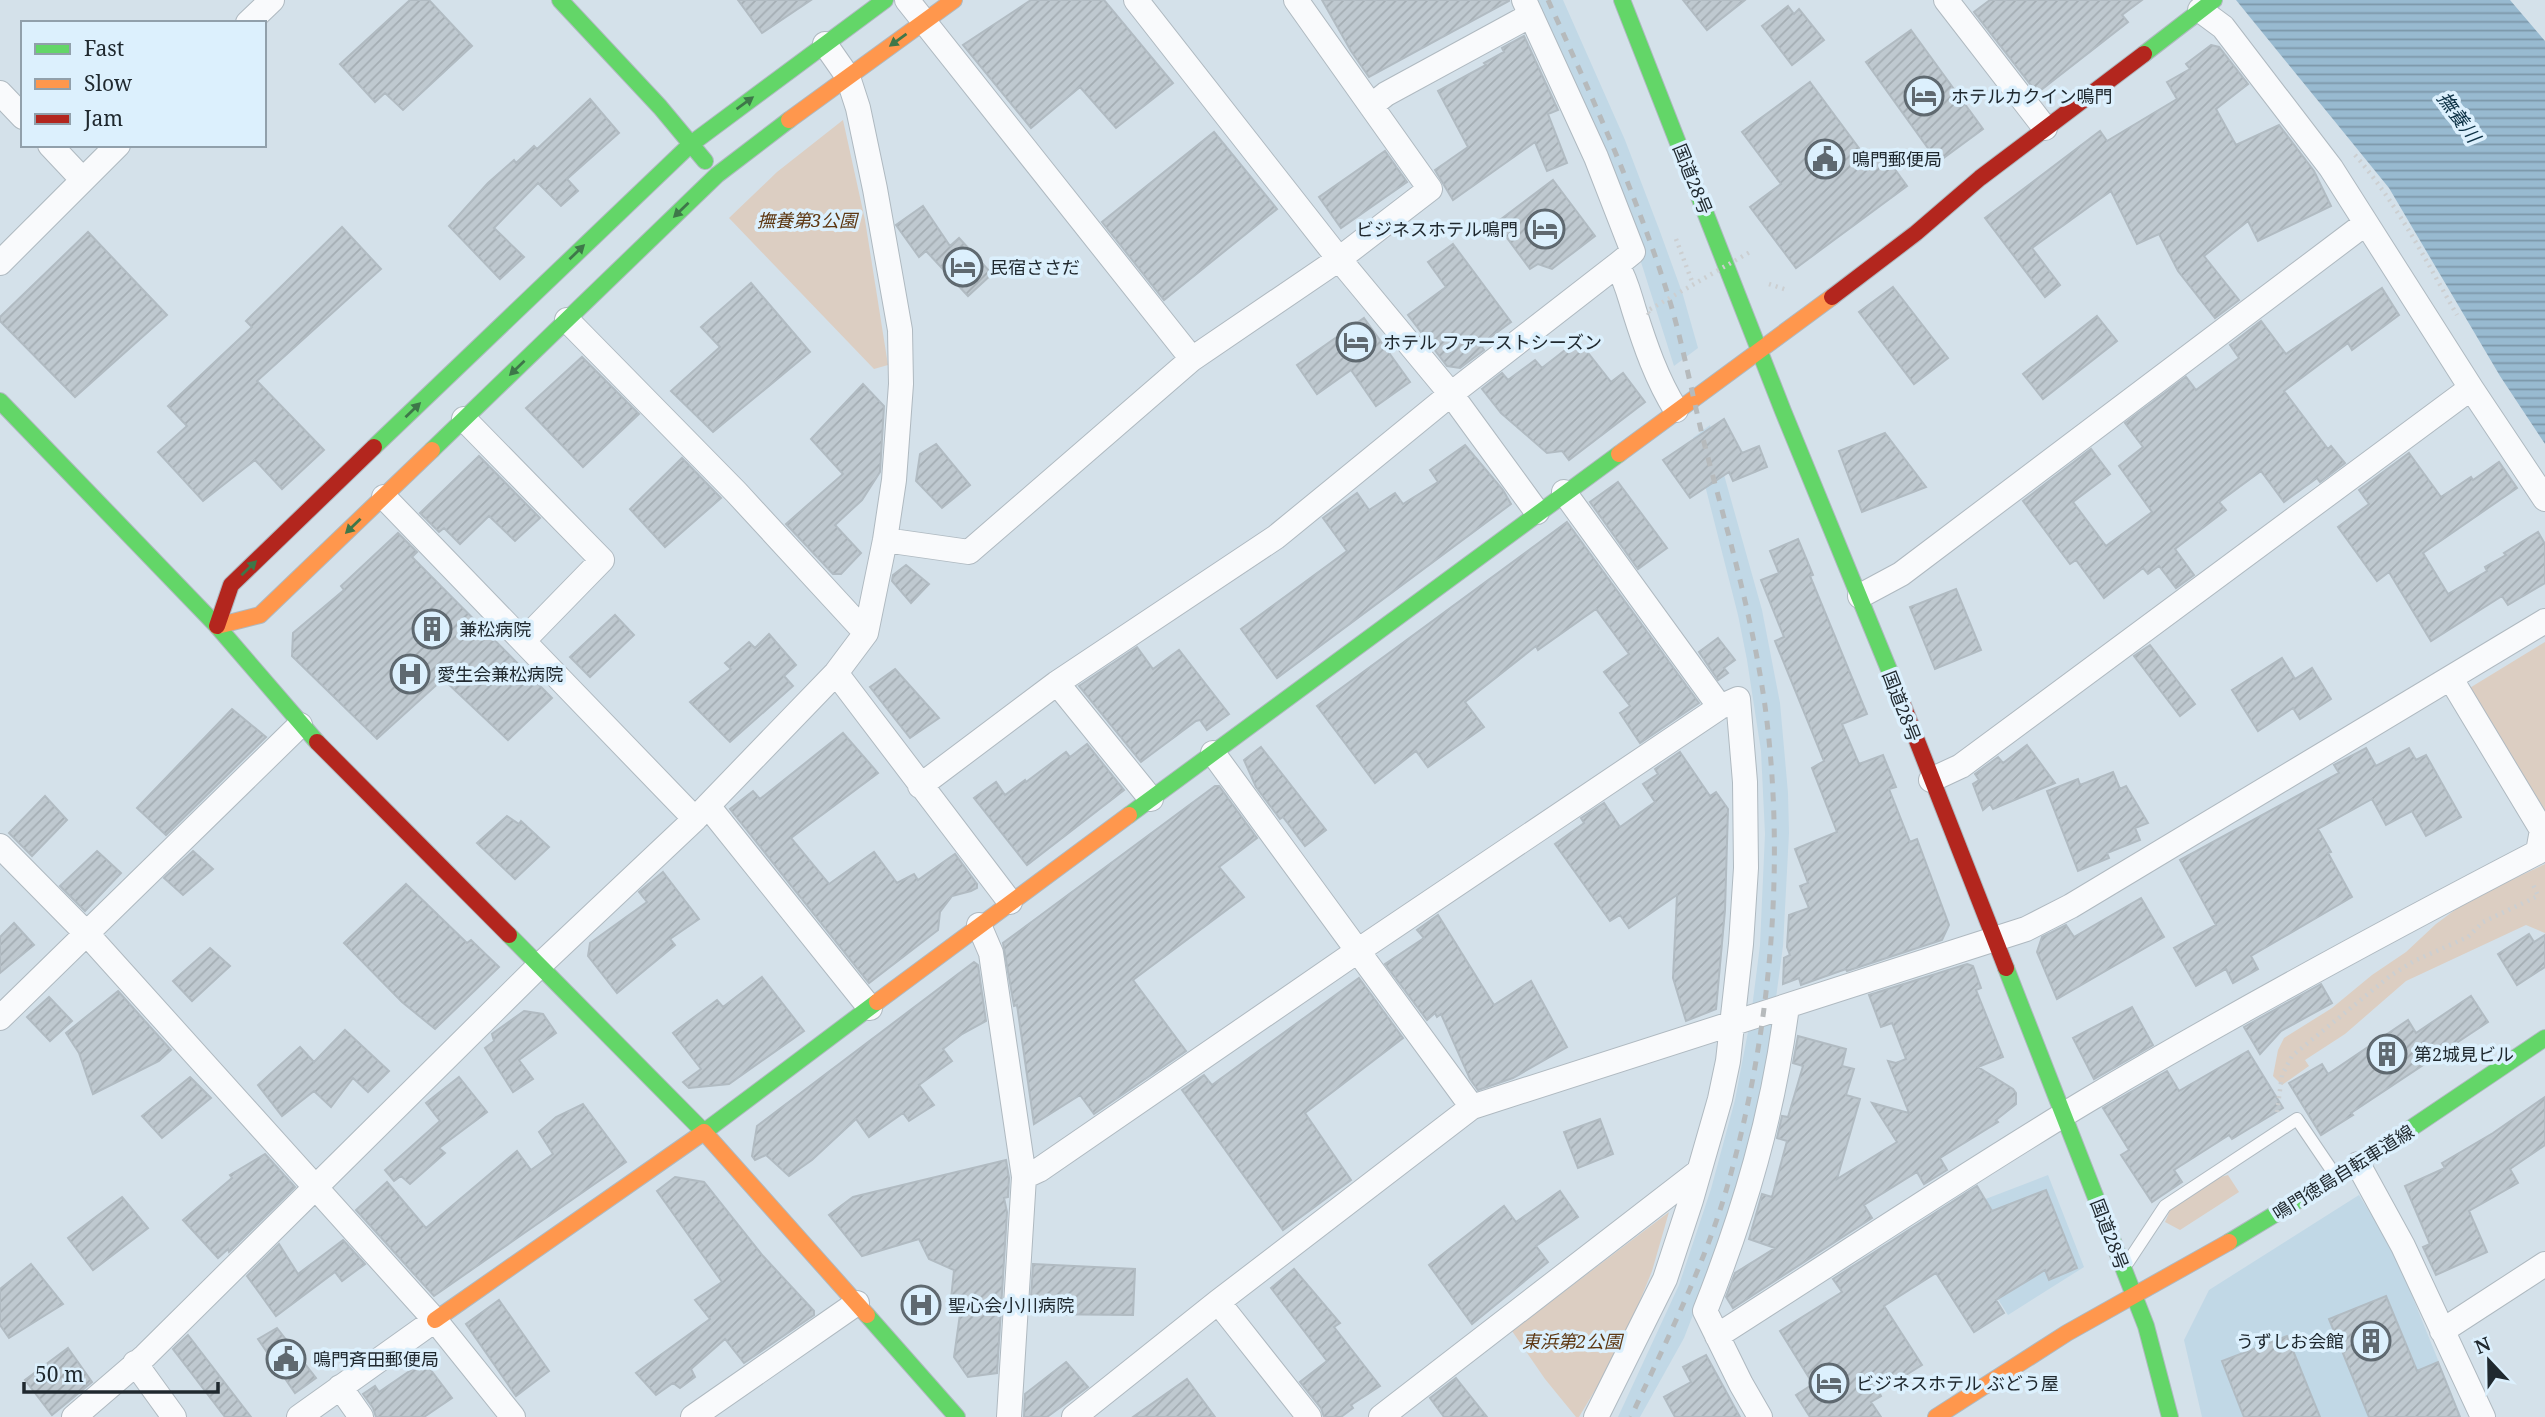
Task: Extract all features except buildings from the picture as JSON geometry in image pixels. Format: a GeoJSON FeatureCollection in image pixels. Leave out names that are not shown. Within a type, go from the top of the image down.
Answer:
{"type":"FeatureCollection","features":[{"type":"Feature","properties":{"kind":"main road"},"geometry":{"type":"LineString","coordinates":[[560,0],[716,175]]}},
{"type":"Feature","properties":{"kind":"main road"},"geometry":{"type":"LineString","coordinates":[[218,626],[231,585],[691,144],[885,0]]}},
{"type":"Feature","properties":{"kind":"main road"},"geometry":{"type":"LineString","coordinates":[[218,626],[260,615],[716,175],[954,0]]}},
{"type":"Feature","properties":{"kind":"main road","name":"国道28号"},"geometry":{"type":"LineString","coordinates":[[1622,0],[1788,424],[1860,596],[2135,1297],[2155,1355],[2170,1417]]}},
{"type":"Feature","properties":{"kind":"main road"},"geometry":{"type":"LineString","coordinates":[[435,1320],[704,1132],[1564,492],[1760,351],[1916,233],[1980,178],[2201,3]]}},
{"type":"Feature","properties":{"kind":"main road"},"geometry":{"type":"LineString","coordinates":[[0,401],[218,626],[300,725],[704,1132],[957,1417]]}},
{"type":"Feature","properties":{"kind":"main road","name":"鳴門徳島自転車道線"},"geometry":{"type":"LineString","coordinates":[[1936,1417],[2067,1333],[2135,1297],[2358,1164],[2545,1038]]}},
{"type":"Feature","properties":{"kind":"street"},"geometry":{"type":"LineString","coordinates":[[250,21],[272,0]]}},
{"type":"Feature","properties":{"kind":"street"},"geometry":{"type":"LineString","coordinates":[[907,0],[1192,359]]}},
{"type":"Feature","properties":{"kind":"street"},"geometry":{"type":"LineString","coordinates":[[1136,0],[1339,258],[1451,394],[1537,512]]}},
{"type":"Feature","properties":{"kind":"street"},"geometry":{"type":"LineString","coordinates":[[885,540],[968,552],[1192,359],[1339,258],[1430,189],[1296,0]]}},
{"type":"Feature","properties":{"kind":"street"},"geometry":{"type":"LineString","coordinates":[[1946,0],[2045,128]]}},
{"type":"Feature","properties":{"kind":"street"},"geometry":{"type":"LineString","coordinates":[[2201,3],[2223,27],[2332,168],[2471,388],[2545,499]]}},
{"type":"Feature","properties":{"kind":"street"},"geometry":{"type":"LineString","coordinates":[[920,786],[1057,683],[1276,537],[1451,394],[1633,252],[1595,157],[1528,8],[1386,94],[1371,106]]}},
{"type":"Feature","properties":{"kind":"street"},"geometry":{"type":"LineString","coordinates":[[74,1417],[145,1356],[539,966],[702,813],[836,673],[866,633],[894,480],[901,384],[900,330],[875,189],[849,76],[825,44]]}},
{"type":"Feature","properties":{"kind":"street"},"geometry":{"type":"LineString","coordinates":[[0,93],[21,115]]}},
{"type":"Feature","properties":{"kind":"street"},"geometry":{"type":"LineString","coordinates":[[52,147],[82,179]]}},
{"type":"Feature","properties":{"kind":"street"},"geometry":{"type":"LineString","coordinates":[[0,262],[116,147]]}},
{"type":"Feature","properties":{"kind":"street"},"geometry":{"type":"LineString","coordinates":[[1860,596],[1901,574],[2366,223]]}},
{"type":"Feature","properties":{"kind":"street"},"geometry":{"type":"LineString","coordinates":[[1617,265],[1626,281],[1660,386],[1676,410]]}},
{"type":"Feature","properties":{"kind":"street"},"geometry":{"type":"LineString","coordinates":[[567,320],[736,492],[866,633]]}},
{"type":"Feature","properties":{"kind":"street"},"geometry":{"type":"LineString","coordinates":[[1931,780],[1961,766],[2471,388]]}},
{"type":"Feature","properties":{"kind":"street"},"geometry":{"type":"LineString","coordinates":[[464,419],[602,559],[524,640]]}},
{"type":"Feature","properties":{"kind":"street"},"geometry":{"type":"LineString","coordinates":[[1564,492],[1720,708]]}},
{"type":"Feature","properties":{"kind":"street"},"geometry":{"type":"LineString","coordinates":[[384,497],[524,640],[702,813],[870,1008]]}},
{"type":"Feature","properties":{"kind":"street"},"geometry":{"type":"LineString","coordinates":[[1074,1417],[1472,1107],[2026,929],[2071,906],[2545,621]]}},
{"type":"Feature","properties":{"kind":"street"},"geometry":{"type":"LineString","coordinates":[[836,673],[1010,902]]}},
{"type":"Feature","properties":{"kind":"street"},"geometry":{"type":"LineString","coordinates":[[1717,1336],[2063,1115],[2222,1021],[2538,852],[2542,830],[2451,679]]}},
{"type":"Feature","properties":{"kind":"street"},"geometry":{"type":"LineString","coordinates":[[1057,683],[1151,799]]}},
{"type":"Feature","properties":{"kind":"street"},"geometry":{"type":"LineString","coordinates":[[1024,1177],[1040,1170],[1359,950],[1720,708],[1738,699],[1745,782],[1745,905],[1728,1061],[1699,1172],[1665,1279],[1596,1417]]}},
{"type":"Feature","properties":{"kind":"street"},"geometry":{"type":"LineString","coordinates":[[0,1018],[88,935],[300,725]]}},
{"type":"Feature","properties":{"kind":"street"},"geometry":{"type":"LineString","coordinates":[[1213,752],[1472,1107]]}},
{"type":"Feature","properties":{"kind":"street"},"geometry":{"type":"LineString","coordinates":[[0,846],[88,935],[317,1188],[435,1320],[513,1417]]}},
{"type":"Feature","properties":{"kind":"street"},"geometry":{"type":"LineString","coordinates":[[979,925],[991,953],[1024,1177],[1009,1417]]}},
{"type":"Feature","properties":{"kind":"street"},"geometry":{"type":"LineString","coordinates":[[1760,1417],[1705,1311],[1751,1186],[1779,1068],[1787,1006]]}},
{"type":"Feature","properties":{"kind":"street"},"geometry":{"type":"LineString","coordinates":[[2358,1164],[2398,1236],[2483,1417]]}},
{"type":"Feature","properties":{"kind":"street"},"geometry":{"type":"LineString","coordinates":[[1381,1417],[1699,1172]]}},
{"type":"Feature","properties":{"kind":"street"},"geometry":{"type":"LineString","coordinates":[[2442,1331],[2545,1264]]}},
{"type":"Feature","properties":{"kind":"street"},"geometry":{"type":"LineString","coordinates":[[1219,1302],[1309,1417]]}},
{"type":"Feature","properties":{"kind":"street"},"geometry":{"type":"LineString","coordinates":[[693,1417],[858,1303]]}},
{"type":"Feature","properties":{"kind":"street"},"geometry":{"type":"LineString","coordinates":[[299,1417],[435,1320]]}},
{"type":"Feature","properties":{"kind":"street"},"geometry":{"type":"LineString","coordinates":[[135,1363],[174,1417]]}},
{"type":"Feature","properties":{"kind":"street"},"geometry":{"type":"LineString","coordinates":[[340,1387],[361,1417]]}},
{"type":"Feature","properties":{"kind":"lane"},"geometry":{"type":"LineString","coordinates":[[2123,1268],[2165,1206],[2297,1119],[2336,1177]]}},
{"type":"Feature","properties":{"kind":"path"},"geometry":{"type":"LineString","coordinates":[[1676,239],[1693,284]]}},
{"type":"Feature","properties":{"kind":"path"},"geometry":{"type":"LineString","coordinates":[[1649,314],[1647,311],[1751,252]]}},
{"type":"Feature","properties":{"kind":"path"},"geometry":{"type":"LineString","coordinates":[[2275,1133],[2279,1088],[2282,1075],[2292,1056],[2390,976],[2414,961],[2468,937],[2483,922],[2538,896],[2530,880],[2538,877]]}},
{"type":"Feature","properties":{"kind":"shaded area"},"geometry":{"type":"Polygon","coordinates":[[[1533,0],[1563,0],[1625,140],[1683,295],[1698,348],[1674,366],[1634,240],[1533,0]]]}},
{"type":"Feature","properties":{"kind":"shaded area"},"geometry":{"type":"Polygon","coordinates":[[[1710,425],[1762,610],[1780,703],[1789,833],[1783,946],[1767,1064],[1738,1189],[1703,1289],[1684,1338],[1640,1417],[1618,1417],[1679,1285],[1711,1189],[1735,1100],[1751,1016],[1760,945],[1765,834],[1761,751],[1738,615],[1693,438],[1710,425]]]}},
{"type":"Feature","properties":{"kind":"shaded area"},"geometry":{"type":"Polygon","coordinates":[[[2048,1175],[2084,1267],[2008,1315],[1949,1222],[1983,1200],[2048,1175]]]}},
{"type":"Feature","properties":{"kind":"shaded area"},"geometry":{"type":"Polygon","coordinates":[[[2359,1195],[2394,1251],[2461,1417],[2202,1417],[2184,1340],[2209,1290],[2359,1195]]]}},
{"type":"Feature","properties":{"kind":"green space","name":"撫養第3公園"},"geometry":{"type":"Polygon","coordinates":[[[843,120],[865,220],[888,365],[874,369],[729,218],[777,172],[843,120]]]}},
{"type":"Feature","properties":{"kind":"green space"},"geometry":{"type":"Polygon","coordinates":[[[2545,642],[2545,810],[2468,689],[2545,642]]]}},
{"type":"Feature","properties":{"kind":"green space"},"geometry":{"type":"Polygon","coordinates":[[[2545,864],[2545,933],[2526,925],[2406,981],[2345,1034],[2305,1060],[2309,1066],[2282,1085],[2273,1076],[2278,1050],[2284,1038],[2332,1008],[2467,901],[2545,864]]]}},
{"type":"Feature","properties":{"kind":"green space"},"geometry":{"type":"Polygon","coordinates":[[[2228,1175],[2239,1192],[2180,1230],[2165,1222],[2171,1208],[2216,1178],[2228,1175]]]}},
{"type":"Feature","properties":{"kind":"green space","name":"東浜第2公園"},"geometry":{"type":"Polygon","coordinates":[[[1669,1212],[1652,1271],[1622,1345],[1579,1417],[1576,1417],[1545,1379],[1512,1331],[1669,1212]]]}},
{"type":"Feature","properties":{"kind":"water","name":"撫養川"},"geometry":{"type":"Polygon","coordinates":[[[2236,0],[2510,0],[2545,41],[2545,444],[2500,376],[2389,188],[2236,0]]]}},
{"type":"Feature","properties":{"kind":"railway"},"geometry":{"type":"LineString","coordinates":[[1548,0],[1628,182],[1668,295],[1747,610],[1765,706],[1771,765],[1774,886],[1770,947],[1764,1008],[1743,1127],[1708,1244],[1631,1417]]}},
{"type":"Feature","properties":{"kind":"traffic: fast"},"geometry":{"type":"LineString","coordinates":[[560,0],[660,107],[705,161]]}},
{"type":"Feature","properties":{"kind":"traffic: fast"},"geometry":{"type":"LineString","coordinates":[[374,447],[691,144],[885,0]]}},
{"type":"Feature","properties":{"kind":"traffic: fast"},"geometry":{"type":"LineString","coordinates":[[1622,0],[1783,411],[1892,677]]}},
{"type":"Feature","properties":{"kind":"traffic: fast"},"geometry":{"type":"LineString","coordinates":[[2144,54],[2214,0]]}},
{"type":"Feature","properties":{"kind":"traffic: fast"},"geometry":{"type":"LineString","coordinates":[[432,450],[717,175],[789,120]]}},
{"type":"Feature","properties":{"kind":"traffic: fast"},"geometry":{"type":"LineString","coordinates":[[0,401],[217,626],[317,742]]}},
{"type":"Feature","properties":{"kind":"traffic: fast"},"geometry":{"type":"LineString","coordinates":[[1129,815],[1619,454]]}},
{"type":"Feature","properties":{"kind":"traffic: fast"},"geometry":{"type":"LineString","coordinates":[[509,935],[704,1132],[877,1002]]}},
{"type":"Feature","properties":{"kind":"traffic: fast"},"geometry":{"type":"LineString","coordinates":[[2006,968],[2146,1326],[2170,1417]]}},
{"type":"Feature","properties":{"kind":"traffic: fast"},"geometry":{"type":"LineString","coordinates":[[2229,1242],[2358,1164],[2545,1038]]}},
{"type":"Feature","properties":{"kind":"traffic: fast"},"geometry":{"type":"LineString","coordinates":[[867,1315],[957,1417]]}},
{"type":"Feature","properties":{"kind":"traffic: slow"},"geometry":{"type":"LineString","coordinates":[[789,120],[954,0]]}},
{"type":"Feature","properties":{"kind":"traffic: slow"},"geometry":{"type":"LineString","coordinates":[[1619,454],[1832,297]]}},
{"type":"Feature","properties":{"kind":"traffic: slow"},"geometry":{"type":"LineString","coordinates":[[217,626],[260,615],[432,450]]}},
{"type":"Feature","properties":{"kind":"traffic: slow"},"geometry":{"type":"LineString","coordinates":[[877,1002],[1129,815]]}},
{"type":"Feature","properties":{"kind":"traffic: slow"},"geometry":{"type":"LineString","coordinates":[[435,1320],[704,1132],[867,1315]]}},
{"type":"Feature","properties":{"kind":"traffic: slow"},"geometry":{"type":"LineString","coordinates":[[1936,1417],[2067,1333],[2229,1242]]}},
{"type":"Feature","properties":{"kind":"traffic: jam"},"geometry":{"type":"LineString","coordinates":[[1832,297],[1916,233],[1980,178],[2144,54]]}},
{"type":"Feature","properties":{"kind":"traffic: jam"},"geometry":{"type":"LineString","coordinates":[[217,626],[231,585],[374,447]]}},
{"type":"Feature","properties":{"kind":"traffic: jam"},"geometry":{"type":"LineString","coordinates":[[1892,677],[2006,968]]}},
{"type":"Feature","properties":{"kind":"traffic: jam"},"geometry":{"type":"LineString","coordinates":[[317,742],[509,935]]}},
{"type":"Feature","properties":{"kind":"place","name":"ホテルカクイン鳴門"},"geometry":{"type":"Point","coordinates":[1924,96]}},
{"type":"Feature","properties":{"kind":"place","name":"鳴門郵便局"},"geometry":{"type":"Point","coordinates":[1825,159]}},
{"type":"Feature","properties":{"kind":"place","name":"ビジネスホテル鳴門"},"geometry":{"type":"Point","coordinates":[1545,229]}},
{"type":"Feature","properties":{"kind":"place","name":"民宿ささだ"},"geometry":{"type":"Point","coordinates":[963,267]}},
{"type":"Feature","properties":{"kind":"place","name":"ホテル ファーストシーズン"},"geometry":{"type":"Point","coordinates":[1356,342]}},
{"type":"Feature","properties":{"kind":"place","name":"兼松病院"},"geometry":{"type":"Point","coordinates":[432,629]}},
{"type":"Feature","properties":{"kind":"place","name":"愛生会兼松病院"},"geometry":{"type":"Point","coordinates":[410,674]}},
{"type":"Feature","properties":{"kind":"place","name":"第2城見ビル"},"geometry":{"type":"Point","coordinates":[2387,1054]}},
{"type":"Feature","properties":{"kind":"place","name":"聖心会小川病院"},"geometry":{"type":"Point","coordinates":[921,1305]}},
{"type":"Feature","properties":{"kind":"place","name":"うずしお会館"},"geometry":{"type":"Point","coordinates":[2371,1341]}},
{"type":"Feature","properties":{"kind":"place","name":"鳴門斉田郵便局"},"geometry":{"type":"Point","coordinates":[286,1359]}},
{"type":"Feature","properties":{"kind":"place","name":"ビジネスホテル ぶどう屋"},"geometry":{"type":"Point","coordinates":[1829,1383]}}]}
